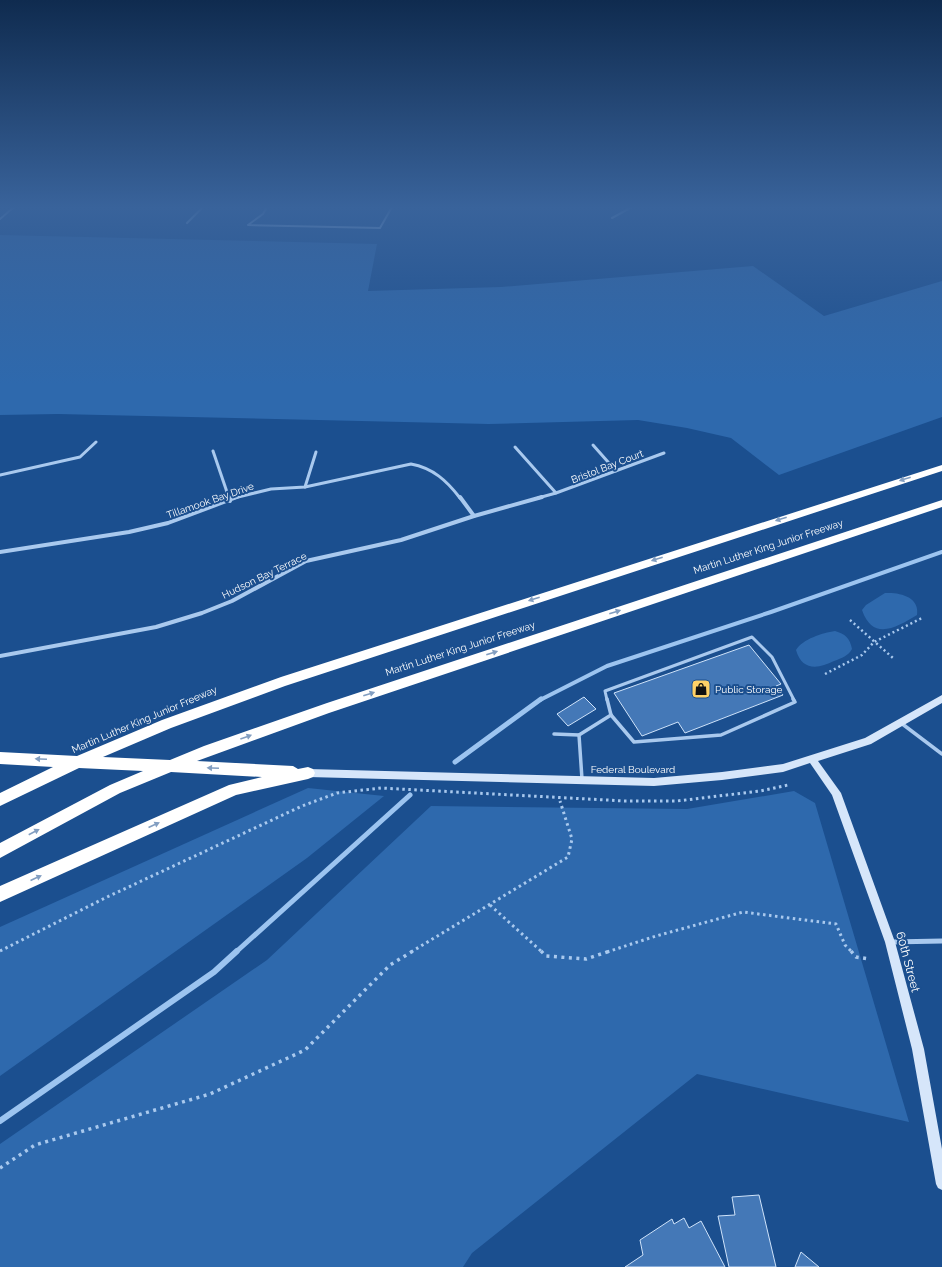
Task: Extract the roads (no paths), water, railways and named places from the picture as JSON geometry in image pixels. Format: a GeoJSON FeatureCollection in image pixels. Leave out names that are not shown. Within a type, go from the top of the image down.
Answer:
{"type":"FeatureCollection","features":[{"type":"Feature","properties":{"kind":"highway","name":"Martin Luther King Junior Freeway"},"geometry":{"type":"LineString","coordinates":[[0,800],[38,779],[123,742],[227,700],[330,665],[942,468]]}},
{"type":"Feature","properties":{"kind":"highway","name":"Martin Luther King Junior Freeway"},"geometry":{"type":"LineString","coordinates":[[0,850],[115,789],[209,750],[335,705],[942,503]]}},
{"type":"Feature","properties":{"kind":"highway"},"geometry":{"type":"LineString","coordinates":[[0,758],[308,773]]}},
{"type":"Feature","properties":{"kind":"highway"},"geometry":{"type":"LineString","coordinates":[[0,894],[234,789],[308,773]]}},
{"type":"Feature","properties":{"kind":"main road","name":"Federal Boulevard"},"geometry":{"type":"LineString","coordinates":[[308,773],[654,782],[690,779],[783,768],[812,759],[868,741],[942,699]]}},
{"type":"Feature","properties":{"kind":"main road","name":"60th Street"},"geometry":{"type":"LineString","coordinates":[[812,759],[836,792],[890,942],[918,1049],[942,1184]]}},
{"type":"Feature","properties":{"kind":"street"},"geometry":{"type":"LineString","coordinates":[[0,475],[80,457],[96,442]]}},
{"type":"Feature","properties":{"kind":"street"},"geometry":{"type":"LineString","coordinates":[[593,445],[616,471]]}},
{"type":"Feature","properties":{"kind":"street"},"geometry":{"type":"LineString","coordinates":[[515,447],[556,493]]}},
{"type":"Feature","properties":{"kind":"street"},"geometry":{"type":"LineString","coordinates":[[213,450],[230,501]]}},
{"type":"Feature","properties":{"kind":"street"},"geometry":{"type":"LineString","coordinates":[[305,487],[316,452]]}},
{"type":"Feature","properties":{"kind":"street","name":"Bristol Bay Court"},"geometry":{"type":"LineString","coordinates":[[556,493],[664,453]]}},
{"type":"Feature","properties":{"kind":"street","name":"Tillamook Bay Drive"},"geometry":{"type":"LineString","coordinates":[[0,552],[129,532],[168,523],[230,501],[239,496],[271,489],[305,487],[411,464],[418,464],[432,470],[444,478],[474,516]]}},
{"type":"Feature","properties":{"kind":"street","name":"Hudson Bay Terrace"},"geometry":{"type":"LineString","coordinates":[[0,656],[156,627],[202,613],[224,604],[306,561],[329,555],[344,554],[401,540],[474,516],[556,493]]}},
{"type":"Feature","properties":{"kind":"street"},"geometry":{"type":"LineString","coordinates":[[890,942],[942,941]]}},
{"type":"Feature","properties":{"kind":"lane"},"geometry":{"type":"LineString","coordinates":[[752,636],[772,656],[795,702],[721,735],[634,742],[611,715],[605,691],[752,636]]}},
{"type":"Feature","properties":{"kind":"lane"},"geometry":{"type":"LineString","coordinates":[[554,734],[579,735],[611,715]]}},
{"type":"Feature","properties":{"kind":"lane"},"geometry":{"type":"LineString","coordinates":[[901,723],[942,754]]}},
{"type":"Feature","properties":{"kind":"lane"},"geometry":{"type":"LineString","coordinates":[[579,735],[582,780]]}},
{"type":"Feature","properties":{"kind":"waterway"},"geometry":{"type":"LineString","coordinates":[[540,700],[607,666],[771,612],[942,552]]}},
{"type":"Feature","properties":{"kind":"waterway"},"geometry":{"type":"LineString","coordinates":[[455,762],[541,699]]}},
{"type":"Feature","properties":{"kind":"waterway"},"geometry":{"type":"LineString","coordinates":[[236,952],[410,795]]}},
{"type":"Feature","properties":{"kind":"waterway"},"geometry":{"type":"LineString","coordinates":[[0,1121],[214,972],[237,951]]}},
{"type":"Feature","properties":{"kind":"place","name":"Public Storage"},"geometry":{"type":"Point","coordinates":[701,689]}}]}
